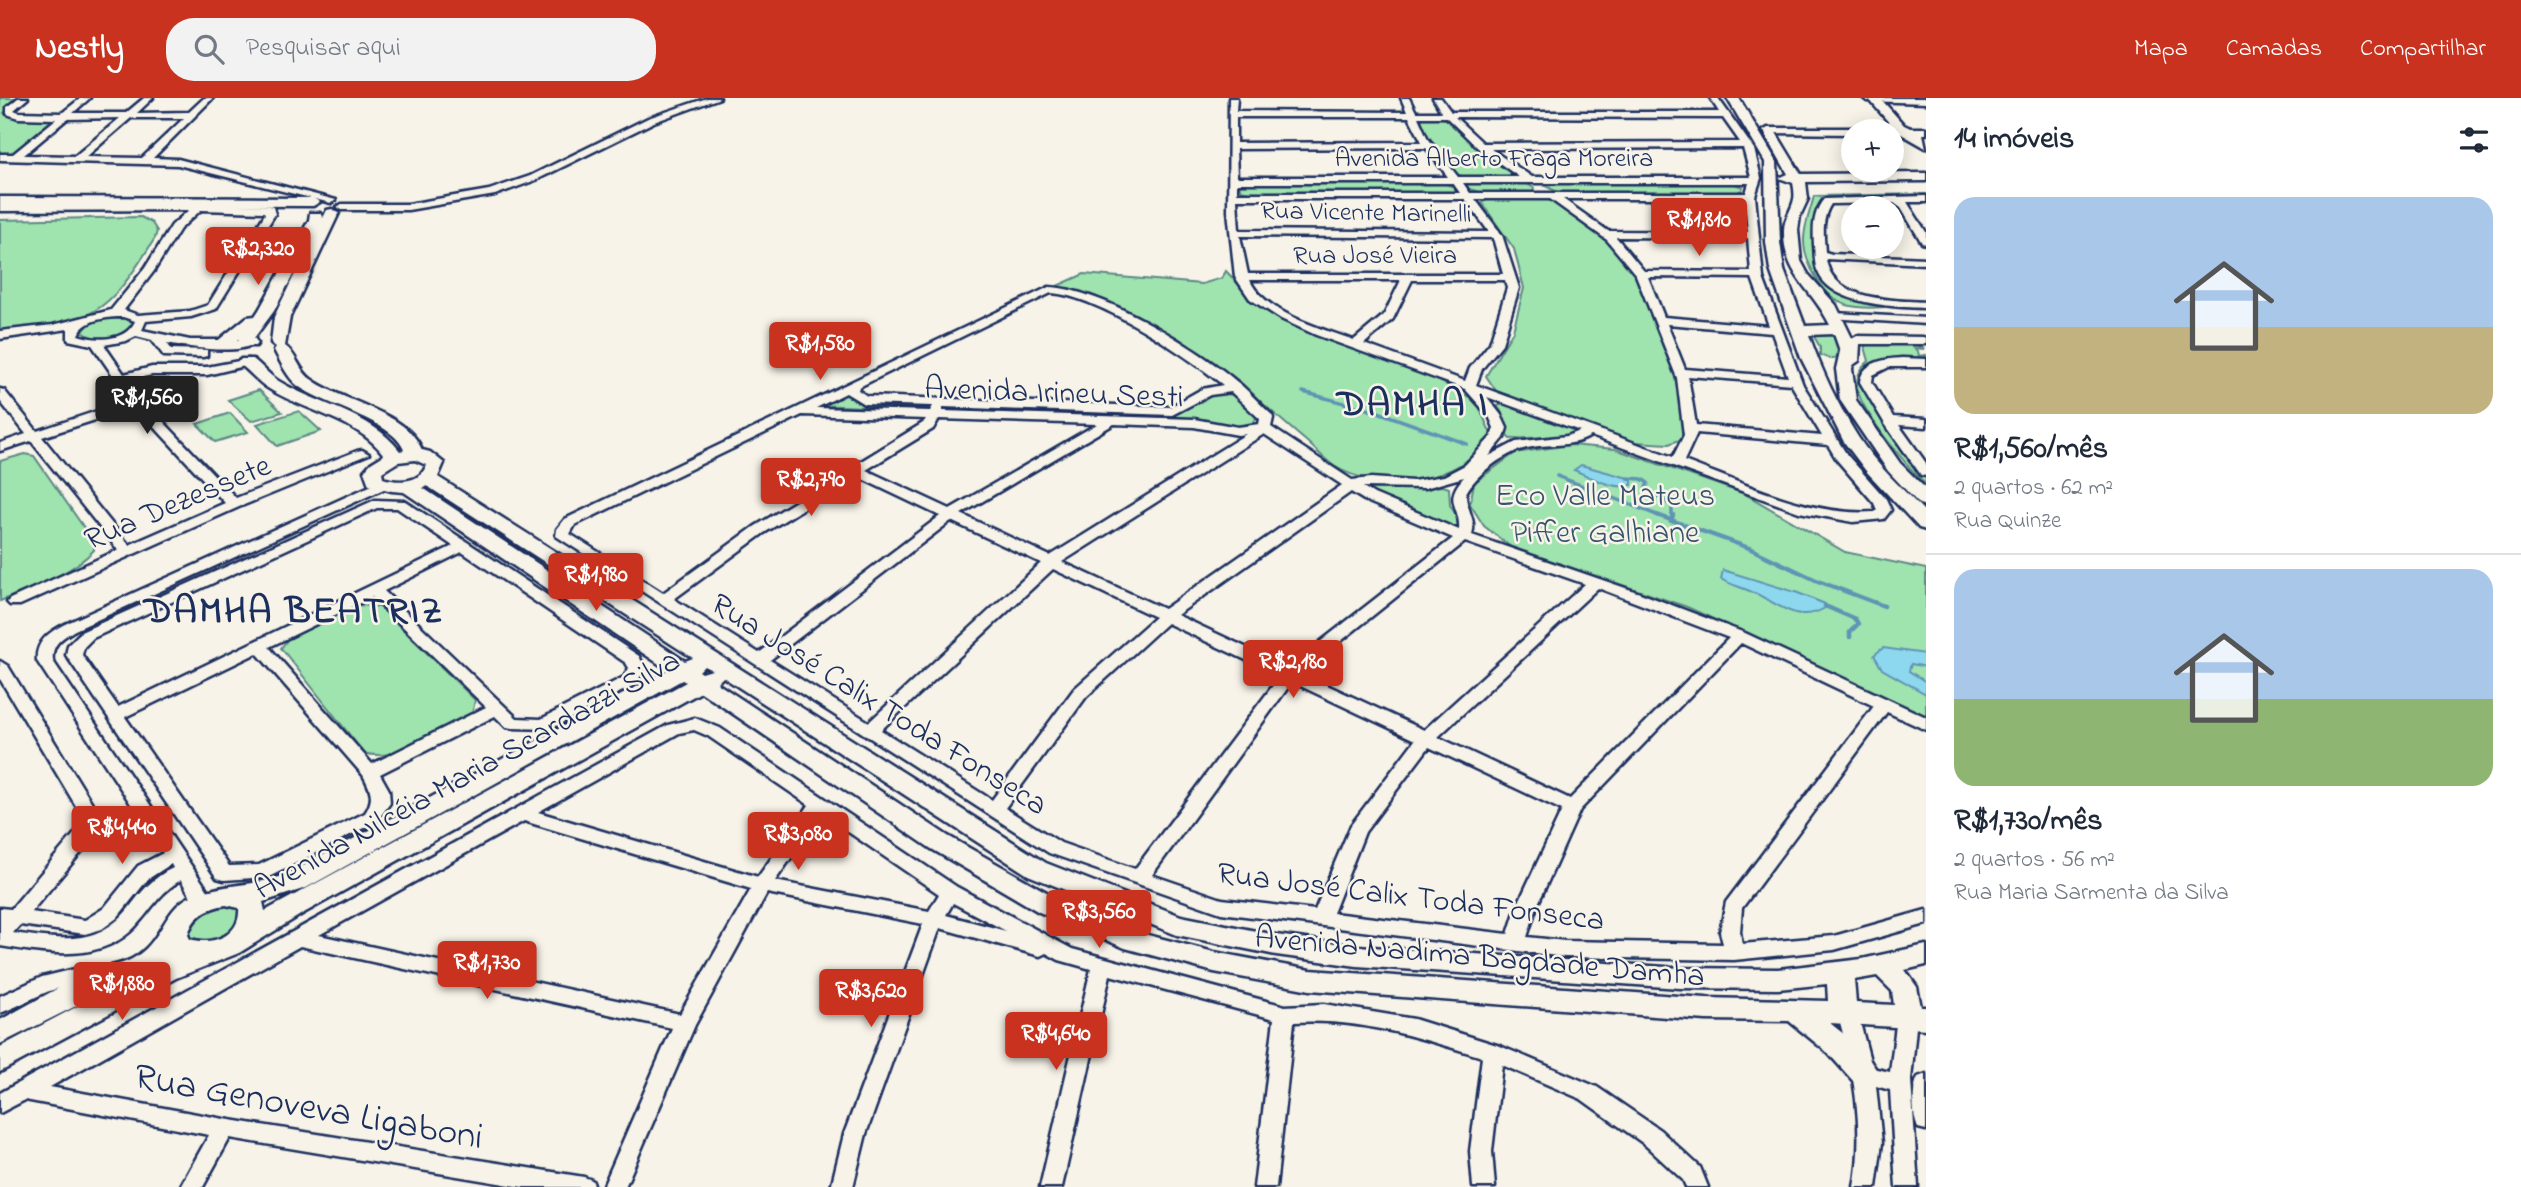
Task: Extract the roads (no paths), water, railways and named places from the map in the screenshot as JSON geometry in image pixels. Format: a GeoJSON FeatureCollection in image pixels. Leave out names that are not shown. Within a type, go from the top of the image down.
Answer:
{"type":"FeatureCollection","features":[{"type":"Feature","properties":{"kind":"street"},"geometry":{"type":"LineString","coordinates":[[24,98],[10,109],[11,113],[66,116],[190,115]]}},
{"type":"Feature","properties":{"kind":"street"},"geometry":{"type":"LineString","coordinates":[[16,157],[86,98]]}},
{"type":"Feature","properties":{"kind":"street"},"geometry":{"type":"LineString","coordinates":[[79,158],[149,98]]}},
{"type":"Feature","properties":{"kind":"street"},"geometry":{"type":"LineString","coordinates":[[146,160],[209,98]]}},
{"type":"Feature","properties":{"kind":"street"},"geometry":{"type":"LineString","coordinates":[[0,201],[408,207],[491,193],[533,178],[652,120],[716,98]]}},
{"type":"Feature","properties":{"kind":"street"},"geometry":{"type":"LineString","coordinates":[[1233,98],[1231,114],[1235,233],[1241,277],[1253,296],[1266,306],[1320,332],[1804,509],[1853,518],[1879,516],[1884,510],[1881,502],[1842,457],[1796,381],[1756,275],[1750,196],[1755,180],[1746,145],[1714,98]]}},
{"type":"Feature","properties":{"kind":"street"},"geometry":{"type":"LineString","coordinates":[[1405,98],[1429,145],[1497,235],[1513,288],[1496,344],[1476,368],[1469,386]]}},
{"type":"Feature","properties":{"kind":"street"},"geometry":{"type":"LineString","coordinates":[[1437,98],[1447,114],[1481,146],[1606,234],[1641,274],[1681,372],[1690,435],[1677,462]]}},
{"type":"Feature","properties":{"kind":"street"},"geometry":{"type":"LineString","coordinates":[[1732,98],[1767,152],[1772,185],[1773,242],[1784,292],[1808,354],[1855,445],[1926,524]]}},
{"type":"Feature","properties":{"kind":"street"},"geometry":{"type":"LineString","coordinates":[[1744,98],[1797,178],[1801,197],[1792,222],[1794,261],[1797,270],[1820,296],[1837,322],[1848,351],[1844,365],[1847,400],[1894,467],[1926,500]]}},
{"type":"Feature","properties":{"kind":"street"},"geometry":{"type":"LineString","coordinates":[[1878,99],[1926,100]]}},
{"type":"Feature","properties":{"kind":"street"},"geometry":{"type":"LineString","coordinates":[[1878,99],[1900,128],[1919,135]]}},
{"type":"Feature","properties":{"kind":"street"},"geometry":{"type":"LineString","coordinates":[[1231,114],[1726,114]]}},
{"type":"Feature","properties":{"kind":"street"},"geometry":{"type":"LineString","coordinates":[[1768,131],[1841,131]]}},
{"type":"Feature","properties":{"kind":"street"},"geometry":{"type":"LineString","coordinates":[[1233,146],[1429,145]]}},
{"type":"Feature","properties":{"kind":"street"},"geometry":{"type":"LineString","coordinates":[[1481,146],[1746,145]]}},
{"type":"Feature","properties":{"kind":"street"},"geometry":{"type":"LineString","coordinates":[[0,157],[146,160],[203,166],[308,204],[335,207]]}},
{"type":"Feature","properties":{"kind":"street"},"geometry":{"type":"LineString","coordinates":[[1772,185],[1797,178],[1926,177]]}},
{"type":"Feature","properties":{"kind":"street","name":"Avenida Alberto Fraga Moreira"},"geometry":{"type":"LineString","coordinates":[[1233,180],[1755,180]]}},
{"type":"Feature","properties":{"kind":"street"},"geometry":{"type":"LineString","coordinates":[[1772,185],[1801,197]]}},
{"type":"Feature","properties":{"kind":"street","name":"Avenida Alberto Fraga Moreira"},"geometry":{"type":"LineString","coordinates":[[1234,196],[1750,196]]}},
{"type":"Feature","properties":{"kind":"street"},"geometry":{"type":"LineString","coordinates":[[1904,200],[1926,199]]}},
{"type":"Feature","properties":{"kind":"street"},"geometry":{"type":"LineString","coordinates":[[1841,201],[1828,201],[1824,204],[1817,231],[1824,275],[1835,286],[1926,321]]}},
{"type":"Feature","properties":{"kind":"street"},"geometry":{"type":"LineString","coordinates":[[308,204],[317,220],[266,311],[246,339],[245,353],[271,383],[309,400],[380,440],[395,457]]}},
{"type":"Feature","properties":{"kind":"street"},"geometry":{"type":"LineString","coordinates":[[1904,204],[1926,241]]}},
{"type":"Feature","properties":{"kind":"street"},"geometry":{"type":"LineString","coordinates":[[115,313],[150,269],[176,227],[198,206]]}},
{"type":"Feature","properties":{"kind":"street"},"geometry":{"type":"LineString","coordinates":[[0,208],[198,206],[266,208],[271,212],[212,307],[191,314],[139,317],[115,313],[53,329],[0,335]]}},
{"type":"Feature","properties":{"kind":"street"},"geometry":{"type":"LineString","coordinates":[[335,207],[282,317],[281,346],[293,371],[305,383],[390,426],[409,439],[415,455]]}},
{"type":"Feature","properties":{"kind":"street"},"geometry":{"type":"LineString","coordinates":[[0,213],[35,208]]}},
{"type":"Feature","properties":{"kind":"street"},"geometry":{"type":"LineString","coordinates":[[140,208],[166,217],[176,227]]}},
{"type":"Feature","properties":{"kind":"street","name":"Rua Vicente Marinelli"},"geometry":{"type":"LineString","coordinates":[[1235,233],[1497,235]]}},
{"type":"Feature","properties":{"kind":"street"},"geometry":{"type":"LineString","coordinates":[[1606,234],[1753,235]]}},
{"type":"Feature","properties":{"kind":"street"},"geometry":{"type":"LineString","coordinates":[[1821,254],[1831,257],[1926,261]]}},
{"type":"Feature","properties":{"kind":"street"},"geometry":{"type":"LineString","coordinates":[[1641,274],[1756,275]]}},
{"type":"Feature","properties":{"kind":"street","name":"Rua José Vieira"},"geometry":{"type":"LineString","coordinates":[[1241,277],[1509,277]]}},
{"type":"Feature","properties":{"kind":"street"},"geometry":{"type":"LineString","coordinates":[[1357,344],[1389,317],[1408,277]]}},
{"type":"Feature","properties":{"kind":"street"},"geometry":{"type":"LineString","coordinates":[[1784,292],[1797,288],[1843,307],[1924,308]]}},
{"type":"Feature","properties":{"kind":"street"},"geometry":{"type":"LineString","coordinates":[[800,411],[1049,290],[1061,290],[1072,292],[1172,341],[1236,387],[1267,418],[1264,428],[1051,562],[870,731]]}},
{"type":"Feature","properties":{"kind":"street"},"geometry":{"type":"LineString","coordinates":[[1784,292],[1798,309],[1811,314],[1923,340]]}},
{"type":"Feature","properties":{"kind":"street"},"geometry":{"type":"LineString","coordinates":[[1798,331],[1895,309]]}},
{"type":"Feature","properties":{"kind":"street"},"geometry":{"type":"LineString","coordinates":[[1895,309],[1923,340]]}},
{"type":"Feature","properties":{"kind":"street"},"geometry":{"type":"LineString","coordinates":[[120,374],[218,353],[266,311]]}},
{"type":"Feature","properties":{"kind":"street"},"geometry":{"type":"LineString","coordinates":[[0,343],[72,337],[96,343],[113,340],[134,331],[141,324],[139,317]]}},
{"type":"Feature","properties":{"kind":"street"},"geometry":{"type":"LineString","coordinates":[[1660,320],[1776,330]]}},
{"type":"Feature","properties":{"kind":"street"},"geometry":{"type":"LineString","coordinates":[[72,337],[72,331],[84,321]]}},
{"type":"Feature","properties":{"kind":"street"},"geometry":{"type":"LineString","coordinates":[[134,331],[158,340],[167,353],[245,353]]}},
{"type":"Feature","properties":{"kind":"street"},"geometry":{"type":"LineString","coordinates":[[1808,354],[1825,362],[1844,365],[1854,359],[1854,341],[1857,340],[1923,340]]}},
{"type":"Feature","properties":{"kind":"street"},"geometry":{"type":"LineString","coordinates":[[120,374],[207,371],[267,341],[281,346]]}},
{"type":"Feature","properties":{"kind":"street"},"geometry":{"type":"LineString","coordinates":[[96,343],[138,402],[234,504]]}},
{"type":"Feature","properties":{"kind":"street"},"geometry":{"type":"LineString","coordinates":[[1926,363],[1902,361],[1873,369],[1867,374],[1866,382],[1889,421],[1926,472]]}},
{"type":"Feature","properties":{"kind":"street"},"geometry":{"type":"LineString","coordinates":[[1681,372],[1796,381]]}},
{"type":"Feature","properties":{"kind":"street","name":"Avenida Irineu Sesti"},"geometry":{"type":"LineString","coordinates":[[855,384],[851,387],[852,392],[864,400],[937,409],[1111,421],[1194,423],[1238,431],[1264,428]]}},
{"type":"Feature","properties":{"kind":"street"},"geometry":{"type":"LineString","coordinates":[[994,810],[1080,693],[1165,616],[1353,484],[1365,481],[1404,485],[1444,482],[1482,458],[1500,434],[1501,428],[1492,410],[1469,386]]}},
{"type":"Feature","properties":{"kind":"street","name":"Avenida Irineu Sesti"},"geometry":{"type":"LineString","coordinates":[[800,411],[1172,411],[1206,392],[1236,387]]}},
{"type":"Feature","properties":{"kind":"street"},"geometry":{"type":"LineString","coordinates":[[0,393],[127,552]]}},
{"type":"Feature","properties":{"kind":"street"},"geometry":{"type":"LineString","coordinates":[[0,447],[138,402]]}},
{"type":"Feature","properties":{"kind":"street"},"geometry":{"type":"LineString","coordinates":[[663,600],[760,530],[928,426],[937,409]]}},
{"type":"Feature","properties":{"kind":"street","name":"Rua José Calix Toda Fonseca"},"geometry":{"type":"LineString","coordinates":[[800,411],[570,522],[564,529],[564,536],[1055,848],[1221,906],[1565,948],[1734,952],[1834,943],[1926,917]]}},
{"type":"Feature","properties":{"kind":"street"},"geometry":{"type":"LineString","coordinates":[[759,661],[950,515],[1111,421]]}},
{"type":"Feature","properties":{"kind":"street"},"geometry":{"type":"LineString","coordinates":[[1889,421],[1926,423]]}},
{"type":"Feature","properties":{"kind":"street"},"geometry":{"type":"LineString","coordinates":[[1264,428],[1369,497],[1464,537],[1740,636],[1926,724]]}},
{"type":"Feature","properties":{"kind":"street"},"geometry":{"type":"LineString","coordinates":[[1690,428],[1832,441]]}},
{"type":"Feature","properties":{"kind":"street"},"geometry":{"type":"LineString","coordinates":[[1139,878],[1290,674],[1464,537],[1469,528],[1468,520],[1458,502],[1460,489],[1468,480],[1508,450],[1521,445],[1580,437],[1590,430]]}},
{"type":"Feature","properties":{"kind":"street"},"geometry":{"type":"LineString","coordinates":[[1569,438],[1637,448]]}},
{"type":"Feature","properties":{"kind":"street","name":"Rua Dezessete"},"geometry":{"type":"LineString","coordinates":[[15,602],[234,504],[362,454]]}},
{"type":"Feature","properties":{"kind":"street"},"geometry":{"type":"LineString","coordinates":[[175,930],[179,946],[187,951],[211,952],[232,944],[254,922],[255,913],[74,655],[76,645],[87,635],[408,489],[433,473],[435,463],[431,459],[415,455],[395,457],[373,471],[373,477],[381,485]]}},
{"type":"Feature","properties":{"kind":"street"},"geometry":{"type":"LineString","coordinates":[[855,470],[1572,807]]}},
{"type":"Feature","properties":{"kind":"street"},"geometry":{"type":"LineString","coordinates":[[205,901],[45,661],[45,648],[52,639],[70,627],[381,485],[408,489]]}},
{"type":"Feature","properties":{"kind":"street"},"geometry":{"type":"LineString","coordinates":[[374,590],[512,723],[544,725],[630,680],[637,668],[633,660],[401,504],[408,489]]}},
{"type":"Feature","properties":{"kind":"street","name":"Avenida Nadima Bagdade Damha"},"geometry":{"type":"LineString","coordinates":[[408,489],[717,663],[1037,869],[1177,925],[1276,945],[1357,956],[1680,978],[1778,979],[1883,966],[1926,955]]}},
{"type":"Feature","properties":{"kind":"street","name":"Avenida Nadima Bagdade Damha"},"geometry":{"type":"LineString","coordinates":[[408,489],[939,842],[1048,905],[1134,941],[1214,962],[1310,980],[1706,1009],[1795,1010],[1917,1017]]}},
{"type":"Feature","properties":{"kind":"street"},"geometry":{"type":"LineString","coordinates":[[116,715],[464,547]]}},
{"type":"Feature","properties":{"kind":"street"},"geometry":{"type":"LineString","coordinates":[[1321,918],[1356,830],[1426,738],[1595,583]]}},
{"type":"Feature","properties":{"kind":"street"},"geometry":{"type":"LineString","coordinates":[[1515,942],[1527,906],[1572,807],[1740,636]]}},
{"type":"Feature","properties":{"kind":"street"},"geometry":{"type":"LineString","coordinates":[[237,885],[371,817],[381,803],[380,790],[370,772],[259,646]]}},
{"type":"Feature","properties":{"kind":"street","name":"Avenida Nilcéia Maria Scardazzi Silva"},"geometry":{"type":"LineString","coordinates":[[0,1060],[148,962],[163,950],[185,913],[205,901],[237,885],[267,892],[415,827],[717,663]]}},
{"type":"Feature","properties":{"kind":"street"},"geometry":{"type":"LineString","coordinates":[[0,666],[94,825],[8,916],[0,937],[67,947],[97,932],[129,922],[158,883],[180,862]]}},
{"type":"Feature","properties":{"kind":"street"},"geometry":{"type":"LineString","coordinates":[[1734,952],[1730,932],[1733,907],[1884,704]]}},
{"type":"Feature","properties":{"kind":"street"},"geometry":{"type":"LineString","coordinates":[[370,772],[496,709]]}},
{"type":"Feature","properties":{"kind":"street"},"geometry":{"type":"LineString","coordinates":[[0,1104],[674,729],[695,724],[713,732],[950,892],[1066,955]]}},
{"type":"Feature","properties":{"kind":"street"},"geometry":{"type":"LineString","coordinates":[[614,1187],[685,1023],[762,885],[819,805]]}},
{"type":"Feature","properties":{"kind":"street"},"geometry":{"type":"LineString","coordinates":[[522,814],[762,885],[934,919],[1285,1014],[1324,1012],[1414,1027],[1493,1052],[1589,1093],[1652,1136],[1692,1174],[1697,1187]]}},
{"type":"Feature","properties":{"kind":"street","name":"Avenida Nilcéia Maria Scardazzi Silva"},"geometry":{"type":"LineString","coordinates":[[0,1033],[108,989],[167,971],[232,944],[415,827]]}},
{"type":"Feature","properties":{"kind":"street"},"geometry":{"type":"LineString","coordinates":[[842,1187],[855,1134],[934,919],[950,892]]}},
{"type":"Feature","properties":{"kind":"street"},"geometry":{"type":"LineString","coordinates":[[8,916],[85,927],[97,932]]}},
{"type":"Feature","properties":{"kind":"street"},"geometry":{"type":"LineString","coordinates":[[297,938],[685,1023]]}},
{"type":"Feature","properties":{"kind":"street"},"geometry":{"type":"LineString","coordinates":[[1051,1187],[1102,966]]}},
{"type":"Feature","properties":{"kind":"street"},"geometry":{"type":"LineString","coordinates":[[1883,966],[1899,978],[1917,1017],[1901,1056],[1900,1083],[1907,1187]]}},
{"type":"Feature","properties":{"kind":"street"},"geometry":{"type":"LineString","coordinates":[[1843,972],[1838,987],[1840,1001],[1848,1015],[1869,1098],[1869,1170],[1865,1187]]}},
{"type":"Feature","properties":{"kind":"street"},"geometry":{"type":"LineString","coordinates":[[0,1005],[59,979],[77,976],[108,989]]}},
{"type":"Feature","properties":{"kind":"street"},"geometry":{"type":"LineString","coordinates":[[1795,1010],[1838,1045],[1865,1075],[1900,1083]]}},
{"type":"Feature","properties":{"kind":"street"},"geometry":{"type":"LineString","coordinates":[[1265,1187],[1285,1014]]}},
{"type":"Feature","properties":{"kind":"street"},"geometry":{"type":"LineString","coordinates":[[1484,1187],[1481,1151],[1493,1052]]}},
{"type":"Feature","properties":{"kind":"street"},"geometry":{"type":"LineString","coordinates":[[1926,1083],[1926,1121]]}},
{"type":"Feature","properties":{"kind":"street","name":"Rua Genoveva Ligaboni"},"geometry":{"type":"LineString","coordinates":[[23,1091],[224,1128],[583,1187]]}},
{"type":"Feature","properties":{"kind":"street"},"geometry":{"type":"LineString","coordinates":[[191,1187],[224,1128]]}},
{"type":"Feature","properties":{"kind":"water"},"geometry":{"type":"Polygon","coordinates":[[[1581,465],[1628,478],[1632,485],[1610,485],[1574,470],[1581,465]]]}},
{"type":"Feature","properties":{"kind":"water"},"geometry":{"type":"Polygon","coordinates":[[[1723,570],[1798,593],[1825,604],[1825,608],[1805,614],[1787,610],[1721,579],[1723,570]]]}},
{"type":"Feature","properties":{"kind":"water"},"geometry":{"type":"Polygon","coordinates":[[[1883,648],[1926,654],[1926,667],[1911,664],[1909,671],[1926,682],[1926,694],[1882,669],[1874,655],[1883,648]]]}},
{"type":"Feature","properties":{"kind":"waterway"},"geometry":{"type":"LineString","coordinates":[[1303,392],[1378,412],[1467,444]]}},
{"type":"Feature","properties":{"kind":"waterway"},"geometry":{"type":"LineString","coordinates":[[1557,476],[1662,517]]}},
{"type":"Feature","properties":{"kind":"waterway"},"geometry":{"type":"LineString","coordinates":[[1628,478],[1642,479],[1648,483],[1646,488],[1672,506],[1672,517]]}},
{"type":"Feature","properties":{"kind":"waterway"},"geometry":{"type":"LineString","coordinates":[[1657,515],[1671,520]]}},
{"type":"Feature","properties":{"kind":"waterway"},"geometry":{"type":"LineString","coordinates":[[1671,520],[1673,515]]}},
{"type":"Feature","properties":{"kind":"waterway"},"geometry":{"type":"LineString","coordinates":[[1671,520],[1749,548],[1818,581],[1884,606]]}},
{"type":"Feature","properties":{"kind":"waterway"},"geometry":{"type":"LineString","coordinates":[[1825,606],[1855,619],[1858,624],[1850,632],[1850,637]]}},
{"type":"Feature","properties":{"kind":"district","name":"DAMHA I"},"geometry":{"type":"Point","coordinates":[1413,402]}},
{"type":"Feature","properties":{"kind":"district","name":"DAMHA BEATRIZ"},"geometry":{"type":"Point","coordinates":[294,609]}},
{"type":"Feature","properties":{"kind":"park label","name":"Eco Valle Mateus Piffer Galhiane"},"geometry":{"type":"Point","coordinates":[1605,512]}}]}
